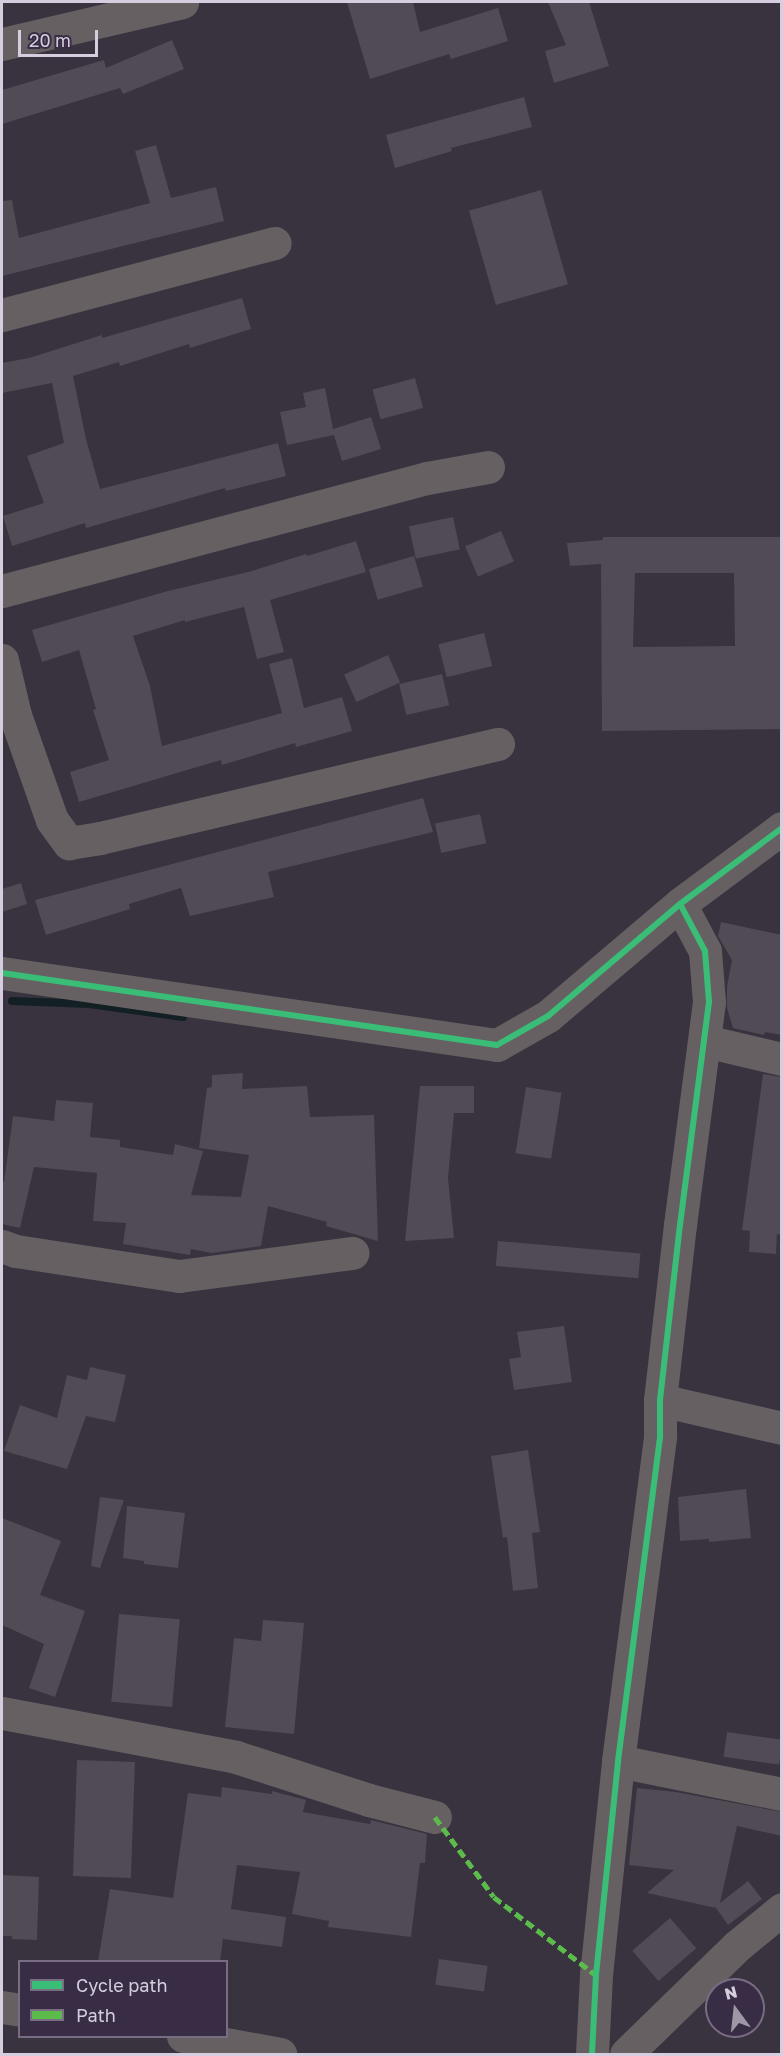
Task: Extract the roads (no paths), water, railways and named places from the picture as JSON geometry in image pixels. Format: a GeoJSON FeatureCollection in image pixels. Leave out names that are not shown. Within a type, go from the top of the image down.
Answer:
{"type":"FeatureCollection","features":[{"type":"Feature","properties":{"kind":"street"},"geometry":{"type":"LineString","coordinates":[[2,44],[182,2]]}},
{"type":"Feature","properties":{"kind":"street"},"geometry":{"type":"LineString","coordinates":[[2,315],[275,243]]}},
{"type":"Feature","properties":{"kind":"street"},"geometry":{"type":"LineString","coordinates":[[2,591],[427,478],[488,467]]}},
{"type":"Feature","properties":{"kind":"street"},"geometry":{"type":"LineString","coordinates":[[2,660],[8,717],[52,820],[69,843],[100,838],[498,744]]}},
{"type":"Feature","properties":{"kind":"street"},"geometry":{"type":"LineString","coordinates":[[2,973],[497,1045],[548,1016],[680,904],[782,828]]}},
{"type":"Feature","properties":{"kind":"street"},"geometry":{"type":"LineString","coordinates":[[592,2055],[596,1975],[618,1761],[660,1436],[660,1400],[709,1002],[705,951],[680,904]]}},
{"type":"Feature","properties":{"kind":"street"},"geometry":{"type":"LineString","coordinates":[[705,1041],[782,1059]]}},
{"type":"Feature","properties":{"kind":"street"},"geometry":{"type":"LineString","coordinates":[[2,1246],[16,1251],[178,1276],[352,1252]]}},
{"type":"Feature","properties":{"kind":"street"},"geometry":{"type":"LineString","coordinates":[[660,1400],[782,1428]]}},
{"type":"Feature","properties":{"kind":"street"},"geometry":{"type":"LineString","coordinates":[[2,1713],[236,1757],[369,1800],[435,1816]]}},
{"type":"Feature","properties":{"kind":"street"},"geometry":{"type":"LineString","coordinates":[[618,1761],[782,1794]]}},
{"type":"Feature","properties":{"kind":"street"},"geometry":{"type":"LineString","coordinates":[[626,2055],[737,1946],[782,1909]]}},
{"type":"Feature","properties":{"kind":"street"},"geometry":{"type":"LineString","coordinates":[[2,2007],[18,2010]]}},
{"type":"Feature","properties":{"kind":"street"},"geometry":{"type":"LineString","coordinates":[[188,2038],[280,2055]]}},
{"type":"Feature","properties":{"kind":"waterway"},"geometry":{"type":"LineString","coordinates":[[12,1001],[89,1004],[183,1017]]}}]}
